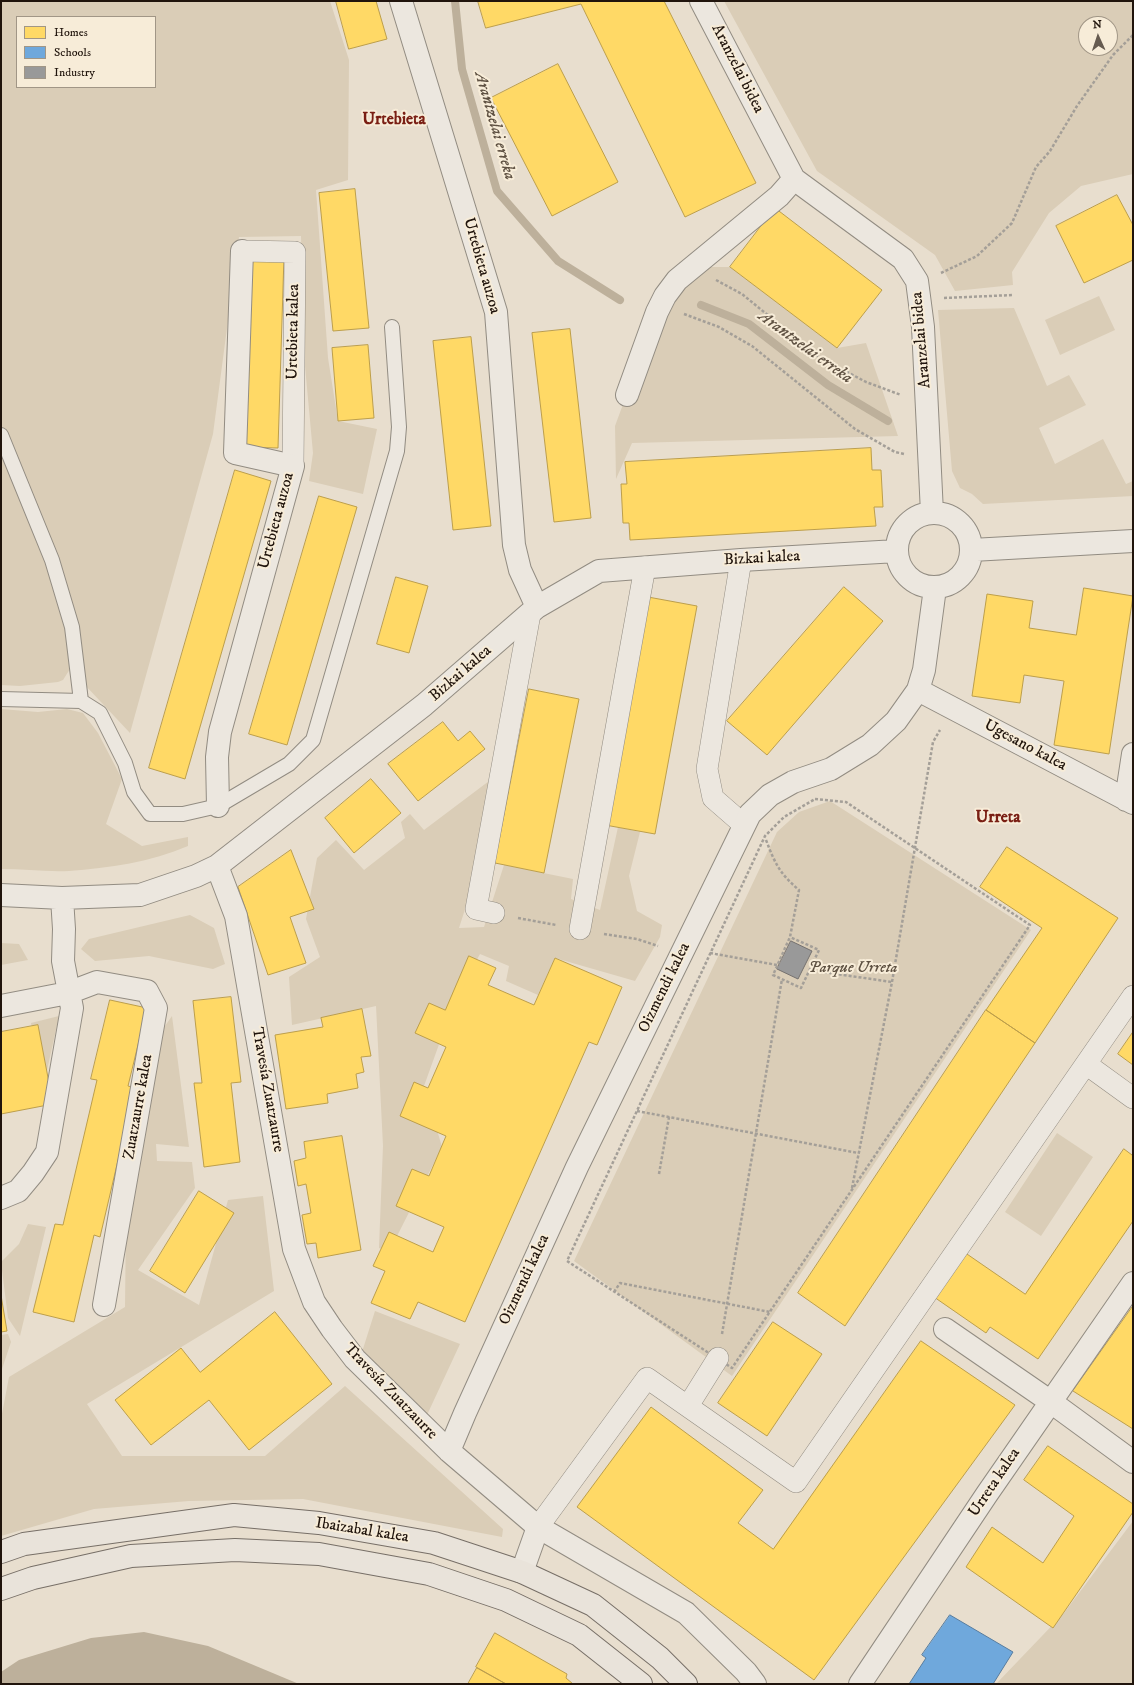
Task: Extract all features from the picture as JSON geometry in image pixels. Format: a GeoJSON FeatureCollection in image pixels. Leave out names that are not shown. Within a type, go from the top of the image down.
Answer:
{"type":"FeatureCollection","features":[{"type":"Feature","properties":{"kind":"highway","name":"Ibaizabal kalea"},"geometry":{"type":"LineString","coordinates":[[1,1552],[24,1544],[234,1515],[319,1523],[434,1543],[522,1572],[593,1605],[660,1658],[686,1684]]}},
{"type":"Feature","properties":{"kind":"highway","name":"Ibaizabal kalea"},"geometry":{"type":"LineString","coordinates":[[1,1589],[33,1578],[130,1556],[235,1550],[319,1554],[429,1574],[506,1600],[579,1635],[641,1684]]}},
{"type":"Feature","properties":{"kind":"street","name":"Urtebieta auzoa"},"geometry":{"type":"LineString","coordinates":[[401,1],[496,312],[514,545],[520,570],[534,611]]}},
{"type":"Feature","properties":{"kind":"street","name":"Aranzelai bidea"},"geometry":{"type":"LineString","coordinates":[[702,1],[794,179],[903,259],[918,290],[923,327],[932,513]]}},
{"type":"Feature","properties":{"kind":"street"},"geometry":{"type":"LineString","coordinates":[[627,395],[660,306],[665,296],[677,280],[779,196],[794,179]]}},
{"type":"Feature","properties":{"kind":"street","name":"Urtebieta auzoa"},"geometry":{"type":"LineString","coordinates":[[218,806],[217,757],[220,732],[293,466],[235,453],[242,251]]}},
{"type":"Feature","properties":{"kind":"street","name":"Urtebieta kalea"},"geometry":{"type":"LineString","coordinates":[[242,251],[295,252],[293,466]]}},
{"type":"Feature","properties":{"kind":"street"},"geometry":{"type":"LineString","coordinates":[[932,513],[944,514],[964,527],[970,538],[972,550],[970,562],[961,576],[946,586],[935,588],[923,586],[913,581],[905,573],[899,562],[897,551],[899,540],[911,521],[921,515],[932,513]]}},
{"type":"Feature","properties":{"kind":"street"},"geometry":{"type":"LineString","coordinates":[[972,550],[1133,541]]}},
{"type":"Feature","properties":{"kind":"street","name":"Bizkai kalea"},"geometry":{"type":"LineString","coordinates":[[1,895],[63,908],[140,895],[196,876],[217,866],[424,705],[534,611],[599,571],[741,560],[897,551]]}},
{"type":"Feature","properties":{"kind":"street"},"geometry":{"type":"LineString","coordinates":[[741,560],[707,770],[713,798],[744,825]]}},
{"type":"Feature","properties":{"kind":"street"},"geometry":{"type":"LineString","coordinates":[[590,931],[645,567]]}},
{"type":"Feature","properties":{"kind":"street","name":"Oizmendi kalea"},"geometry":{"type":"LineString","coordinates":[[449,1451],[577,1168],[750,814],[770,795],[793,782],[831,769],[870,745],[896,722],[918,690],[924,670],[935,598],[935,588]]}},
{"type":"Feature","properties":{"kind":"street"},"geometry":{"type":"LineString","coordinates":[[494,913],[476,909],[534,611]]}},
{"type":"Feature","properties":{"kind":"street","name":"Ugesano kalea"},"geometry":{"type":"LineString","coordinates":[[918,690],[1129,801]]}},
{"type":"Feature","properties":{"kind":"street"},"geometry":{"type":"LineString","coordinates":[[1129,801],[1133,754]]}},
{"type":"Feature","properties":{"kind":"street","name":"Travesía Zuatzaurre"},"geometry":{"type":"LineString","coordinates":[[217,866],[236,916],[294,1249],[313,1298],[332,1329],[354,1359],[449,1451],[538,1527],[686,1613],[746,1672],[755,1684]]}},
{"type":"Feature","properties":{"kind":"street"},"geometry":{"type":"LineString","coordinates":[[1,902],[45,903],[63,908],[63,961],[72,1008],[48,1152],[18,1191],[1,1198]]}},
{"type":"Feature","properties":{"kind":"street","name":"Zuatzaurre kalea"},"geometry":{"type":"LineString","coordinates":[[1,1006],[68,993],[97,982],[147,991],[156,1008],[104,1305]]}},
{"type":"Feature","properties":{"kind":"street"},"geometry":{"type":"LineString","coordinates":[[522,1572],[538,1527],[647,1378],[796,1482],[1133,996]]}},
{"type":"Feature","properties":{"kind":"street"},"geometry":{"type":"LineString","coordinates":[[1086,1064],[1133,1098]]}},
{"type":"Feature","properties":{"kind":"street","name":"Urreta kalea"},"geometry":{"type":"LineString","coordinates":[[860,1684],[987,1494],[1133,1284]]}},
{"type":"Feature","properties":{"kind":"street"},"geometry":{"type":"LineString","coordinates":[[945,1329],[1051,1402],[1133,1462]]}},
{"type":"Feature","properties":{"kind":"street"},"geometry":{"type":"LineString","coordinates":[[688,1406],[719,1354]]}},
{"type":"Feature","properties":{"kind":"lane"},"geometry":{"type":"LineString","coordinates":[[1,699],[81,702],[100,713],[125,763],[134,792],[150,814],[183,814],[218,806],[289,764],[313,740],[397,451],[400,427],[392,327]]}},
{"type":"Feature","properties":{"kind":"lane"},"geometry":{"type":"LineString","coordinates":[[1,435],[52,560],[72,627],[81,702]]}},
{"type":"Feature","properties":{"kind":"path"},"geometry":{"type":"LineString","coordinates":[[918,290],[942,273],[977,256],[1012,223],[1036,167],[1050,151],[1077,106],[1113,55],[1133,35]]}},
{"type":"Feature","properties":{"kind":"path"},"geometry":{"type":"LineString","coordinates":[[694,266],[742,294],[819,357],[866,382],[927,406]]}},
{"type":"Feature","properties":{"kind":"path"},"geometry":{"type":"LineString","coordinates":[[918,290],[1013,295]]}},
{"type":"Feature","properties":{"kind":"path"},"geometry":{"type":"LineString","coordinates":[[660,306],[719,328],[752,346],[855,429],[895,452],[930,462]]}},
{"type":"Feature","properties":{"kind":"path"},"geometry":{"type":"LineString","coordinates":[[852,1190],[892,982],[933,742],[953,708]]}},
{"type":"Feature","properties":{"kind":"path"},"geometry":{"type":"LineString","coordinates":[[815,799],[846,802],[1030,925],[732,1368],[719,1354],[614,1292],[567,1261],[765,836],[784,817],[815,799]]}},
{"type":"Feature","properties":{"kind":"path"},"geometry":{"type":"LineString","coordinates":[[765,836],[776,866],[786,879],[799,890],[790,936],[773,975],[801,988],[819,950],[790,936]]}},
{"type":"Feature","properties":{"kind":"path"},"geometry":{"type":"LineString","coordinates":[[494,913],[558,926]]}},
{"type":"Feature","properties":{"kind":"path"},"geometry":{"type":"LineString","coordinates":[[590,931],[637,940]]}},
{"type":"Feature","properties":{"kind":"path"},"geometry":{"type":"LineString","coordinates":[[710,953],[777,965]]}},
{"type":"Feature","properties":{"kind":"path"},"geometry":{"type":"LineString","coordinates":[[809,970],[892,982]]}},
{"type":"Feature","properties":{"kind":"path"},"geometry":{"type":"LineString","coordinates":[[722,1335],[782,979]]}},
{"type":"Feature","properties":{"kind":"path"},"geometry":{"type":"LineString","coordinates":[[637,1111],[858,1153]]}},
{"type":"Feature","properties":{"kind":"path"},"geometry":{"type":"LineString","coordinates":[[659,1174],[669,1117]]}},
{"type":"Feature","properties":{"kind":"path"},"geometry":{"type":"LineString","coordinates":[[614,1292],[620,1283],[770,1312]]}},
{"type":"Feature","properties":{"kind":"green space"},"geometry":{"type":"Polygon","coordinates":[[[1,1],[330,1],[349,60],[348,180],[316,190],[328,358],[338,421],[377,429],[363,494],[309,481],[313,453],[304,355],[301,236],[239,237],[213,434],[130,733],[70,669],[63,680],[58,682],[20,686],[1,685],[1,1]]]}},
{"type":"Feature","properties":{"kind":"green space"},"geometry":{"type":"Polygon","coordinates":[[[724,1],[1133,1],[1133,174],[1081,186],[1049,213],[1012,272],[1013,285],[955,291],[935,255],[817,171],[724,1]]]}},
{"type":"Feature","properties":{"kind":"green space"},"geometry":{"type":"Polygon","coordinates":[[[694,267],[730,267],[837,348],[866,343],[898,436],[632,443],[616,479],[615,426],[657,312],[694,267]]]}},
{"type":"Feature","properties":{"kind":"green space"},"geometry":{"type":"Polygon","coordinates":[[[1099,296],[1115,330],[1060,355],[1045,320],[1099,296]]]}},
{"type":"Feature","properties":{"kind":"green space"},"geometry":{"type":"Polygon","coordinates":[[[1014,308],[1047,386],[1069,375],[1086,405],[1039,428],[1055,464],[1103,439],[1126,484],[1133,481],[1133,496],[983,504],[972,494],[960,488],[952,471],[938,310],[1014,308]]]}},
{"type":"Feature","properties":{"kind":"green space"},"geometry":{"type":"Polygon","coordinates":[[[1,709],[38,712],[67,709],[83,713],[98,733],[122,779],[106,824],[142,846],[188,837],[188,846],[174,852],[145,860],[99,868],[69,871],[1,869],[1,709]]]}},
{"type":"Feature","properties":{"kind":"green space"},"geometry":{"type":"Polygon","coordinates":[[[493,778],[468,900],[459,928],[484,927],[504,865],[573,879],[571,899],[600,910],[618,827],[640,832],[629,876],[637,911],[662,925],[660,937],[635,981],[555,958],[538,995],[506,981],[509,966],[480,954],[455,1000],[424,1086],[442,1147],[389,1252],[379,1248],[383,1146],[376,1006],[292,1025],[289,977],[320,957],[306,919],[317,858],[336,840],[364,870],[405,838],[401,822],[410,814],[424,830],[493,778]]]}},
{"type":"Feature","properties":{"kind":"green space","name":"Parque Urreta"},"geometry":{"type":"Polygon","coordinates":[[[830,801],[1031,930],[732,1376],[574,1261],[777,832],[799,812],[830,801]]]}},
{"type":"Feature","properties":{"kind":"green space"},"geometry":{"type":"Polygon","coordinates":[[[190,915],[214,928],[225,964],[213,969],[149,956],[95,961],[81,949],[89,939],[190,915]]]}},
{"type":"Feature","properties":{"kind":"green space"},"geometry":{"type":"Polygon","coordinates":[[[1,943],[19,944],[28,960],[1,965],[1,943]]]}},
{"type":"Feature","properties":{"kind":"green space"},"geometry":{"type":"Polygon","coordinates":[[[59,1016],[44,1084],[42,1084],[31,1023],[59,1016]]]}},
{"type":"Feature","properties":{"kind":"green space"},"geometry":{"type":"Polygon","coordinates":[[[172,1016],[189,1147],[156,1144],[157,1161],[192,1162],[195,1188],[138,1270],[199,1305],[228,1200],[263,1196],[274,1291],[87,1404],[122,1456],[265,1456],[345,1386],[503,1529],[502,1537],[303,1499],[189,1501],[94,1509],[1,1536],[1,1419],[9,1377],[125,1307],[126,1220],[155,1040],[172,1016]]]}},
{"type":"Feature","properties":{"kind":"green space"},"geometry":{"type":"Polygon","coordinates":[[[1057,1133],[1093,1157],[1041,1236],[1005,1212],[1057,1133]]]}},
{"type":"Feature","properties":{"kind":"green space"},"geometry":{"type":"Polygon","coordinates":[[[28,1224],[46,1227],[20,1336],[8,1318],[1,1262],[19,1244],[28,1224]]]}},
{"type":"Feature","properties":{"kind":"green space"},"geometry":{"type":"Polygon","coordinates":[[[375,1311],[460,1344],[427,1415],[362,1352],[375,1311]]]}},
{"type":"Feature","properties":{"kind":"green space"},"geometry":{"type":"Polygon","coordinates":[[[8,1334],[11,1342],[1,1372],[1,1335],[8,1334]]]}},
{"type":"Feature","properties":{"kind":"green space"},"geometry":{"type":"Polygon","coordinates":[[[1133,1521],[1133,1684],[996,1684],[1064,1613],[1133,1521]]]}},
{"type":"Feature","properties":{"kind":"shaded area"},"geometry":{"type":"Polygon","coordinates":[[[144,1632],[208,1646],[299,1684],[1,1684],[1,1672],[19,1660],[91,1638],[144,1632]]]}},
{"type":"Feature","properties":{"kind":"building: Homes"},"geometry":{"type":"Polygon","coordinates":[[[336,1],[376,1],[387,39],[349,49],[336,1]]]}},
{"type":"Feature","properties":{"kind":"building: Homes"},"geometry":{"type":"Polygon","coordinates":[[[478,1],[664,1],[756,183],[685,217],[581,4],[486,28],[478,1]]]}},
{"type":"Feature","properties":{"kind":"building: Homes"},"geometry":{"type":"Polygon","coordinates":[[[558,64],[618,182],[552,216],[491,98],[558,64]]]}},
{"type":"Feature","properties":{"kind":"building: Homes"},"geometry":{"type":"Polygon","coordinates":[[[355,189],[369,328],[333,331],[319,193],[355,189]]]}},
{"type":"Feature","properties":{"kind":"building: Homes"},"geometry":{"type":"Polygon","coordinates":[[[1117,195],[1133,225],[1133,260],[1084,283],[1056,226],[1117,195]]]}},
{"type":"Feature","properties":{"kind":"building: Homes"},"geometry":{"type":"Polygon","coordinates":[[[775,208],[882,290],[837,348],[730,267],[775,208]]]}},
{"type":"Feature","properties":{"kind":"building: Homes"},"geometry":{"type":"Polygon","coordinates":[[[246,255],[284,256],[278,448],[240,447],[246,255]]]}},
{"type":"Feature","properties":{"kind":"building: Homes"},"geometry":{"type":"Polygon","coordinates":[[[570,329],[591,518],[554,522],[532,333],[570,329]]]}},
{"type":"Feature","properties":{"kind":"building: Homes"},"geometry":{"type":"Polygon","coordinates":[[[471,337],[491,526],[453,530],[433,341],[471,337]]]}},
{"type":"Feature","properties":{"kind":"building: Homes"},"geometry":{"type":"Polygon","coordinates":[[[368,345],[374,418],[338,421],[332,348],[368,345]]]}},
{"type":"Feature","properties":{"kind":"building: Homes"},"geometry":{"type":"Polygon","coordinates":[[[871,448],[872,470],[881,470],[883,507],[874,507],[876,526],[630,540],[629,523],[623,523],[621,484],[627,484],[625,462],[871,448]]]}},
{"type":"Feature","properties":{"kind":"building: Homes"},"geometry":{"type":"Polygon","coordinates":[[[235,470],[271,481],[185,779],[149,768],[235,470]]]}},
{"type":"Feature","properties":{"kind":"building: Homes"},"geometry":{"type":"Polygon","coordinates":[[[319,496],[357,507],[287,745],[249,734],[319,496]]]}},
{"type":"Feature","properties":{"kind":"building: Homes"},"geometry":{"type":"Polygon","coordinates":[[[396,577],[428,586],[409,653],[377,644],[396,577]]]}},
{"type":"Feature","properties":{"kind":"building: Homes"},"geometry":{"type":"Polygon","coordinates":[[[844,587],[883,621],[767,755],[727,721],[844,587]]]}},
{"type":"Feature","properties":{"kind":"building: Homes"},"geometry":{"type":"Polygon","coordinates":[[[1084,588],[1133,596],[1109,754],[1054,745],[1064,681],[1024,675],[1020,703],[972,696],[987,594],[1033,601],[1029,628],[1076,635],[1084,588]]]}},
{"type":"Feature","properties":{"kind":"building: Homes"},"geometry":{"type":"Polygon","coordinates":[[[648,597],[697,606],[655,834],[605,825],[648,597]]]}},
{"type":"Feature","properties":{"kind":"building: Homes"},"geometry":{"type":"Polygon","coordinates":[[[529,689],[579,699],[544,873],[495,863],[529,689]]]}},
{"type":"Feature","properties":{"kind":"building: Homes"},"geometry":{"type":"Polygon","coordinates":[[[443,722],[458,741],[470,731],[485,749],[418,801],[388,764],[443,722]]]}},
{"type":"Feature","properties":{"kind":"building: Homes"},"geometry":{"type":"Polygon","coordinates":[[[371,779],[401,813],[354,853],[325,818],[371,779]]]}},
{"type":"Feature","properties":{"kind":"building: Homes"},"geometry":{"type":"Polygon","coordinates":[[[1007,847],[1118,918],[1035,1043],[986,1010],[1042,928],[980,887],[1007,847]]]}},
{"type":"Feature","properties":{"kind":"building: Homes"},"geometry":{"type":"Polygon","coordinates":[[[291,850],[314,909],[290,917],[306,963],[268,975],[238,887],[291,850]]]}},
{"type":"Feature","properties":{"kind":"building: Homes"},"geometry":{"type":"Polygon","coordinates":[[[469,956],[496,968],[488,985],[534,1005],[555,958],[622,987],[597,1045],[589,1042],[465,1322],[418,1302],[410,1319],[371,1303],[385,1271],[373,1266],[389,1232],[433,1252],[444,1227],[396,1206],[412,1169],[429,1176],[446,1136],[400,1116],[414,1082],[428,1088],[446,1047],[415,1033],[429,1003],[445,1010],[469,956]]]}},
{"type":"Feature","properties":{"kind":"building: Homes"},"geometry":{"type":"Polygon","coordinates":[[[231,997],[241,1082],[231,1083],[240,1162],[204,1167],[194,1083],[202,1083],[193,1001],[231,997]]]}},
{"type":"Feature","properties":{"kind":"building: Homes"},"geometry":{"type":"Polygon","coordinates":[[[110,1000],[147,1008],[128,1086],[135,1088],[100,1237],[94,1235],[74,1322],[33,1312],[55,1224],[63,1225],[97,1080],[91,1079],[110,1000]]]}},
{"type":"Feature","properties":{"kind":"building: Homes"},"geometry":{"type":"Polygon","coordinates":[[[362,1009],[371,1056],[361,1057],[364,1072],[356,1074],[358,1088],[327,1094],[328,1103],[286,1109],[275,1035],[323,1027],[321,1018],[362,1009]]]}},
{"type":"Feature","properties":{"kind":"building: Homes"},"geometry":{"type":"Polygon","coordinates":[[[986,1010],[1035,1043],[845,1326],[798,1293],[986,1010]]]}},
{"type":"Feature","properties":{"kind":"building: Homes"},"geometry":{"type":"Polygon","coordinates":[[[38,1025],[53,1104],[1,1114],[1,1032],[38,1025]]]}},
{"type":"Feature","properties":{"kind":"building: Homes"},"geometry":{"type":"Polygon","coordinates":[[[1133,1032],[1133,1065],[1118,1054],[1133,1032]]]}},
{"type":"Feature","properties":{"kind":"building: Homes"},"geometry":{"type":"Polygon","coordinates":[[[342,1136],[361,1250],[318,1258],[316,1243],[307,1244],[302,1215],[311,1213],[306,1184],[298,1186],[294,1161],[306,1158],[304,1142],[342,1136]]]}},
{"type":"Feature","properties":{"kind":"building: Homes"},"geometry":{"type":"Polygon","coordinates":[[[1124,1149],[1132,1155],[1133,1154],[1133,1221],[1038,1359],[990,1327],[986,1333],[934,1297],[964,1252],[1025,1294],[1124,1149]]]}},
{"type":"Feature","properties":{"kind":"building: Homes"},"geometry":{"type":"Polygon","coordinates":[[[199,1191],[234,1213],[185,1293],[150,1271],[199,1191]]]}},
{"type":"Feature","properties":{"kind":"building: Homes"},"geometry":{"type":"Polygon","coordinates":[[[1,1295],[7,1331],[1,1332],[1,1295]]]}},
{"type":"Feature","properties":{"kind":"building: Homes"},"geometry":{"type":"Polygon","coordinates":[[[1133,1306],[1133,1429],[1073,1391],[1133,1306]]]}},
{"type":"Feature","properties":{"kind":"building: Homes"},"geometry":{"type":"Polygon","coordinates":[[[275,1312],[332,1384],[249,1450],[209,1400],[151,1445],[115,1400],[181,1348],[200,1372],[275,1312]]]}},
{"type":"Feature","properties":{"kind":"building: Homes"},"geometry":{"type":"Polygon","coordinates":[[[773,1322],[822,1354],[767,1436],[718,1403],[773,1322]]]}},
{"type":"Feature","properties":{"kind":"building: Homes"},"geometry":{"type":"Polygon","coordinates":[[[921,1341],[1015,1405],[814,1680],[577,1507],[651,1407],[763,1490],[738,1523],[773,1549],[921,1341]]]}},
{"type":"Feature","properties":{"kind":"building: Homes"},"geometry":{"type":"Polygon","coordinates":[[[1048,1446],[1133,1504],[1133,1512],[1053,1628],[966,1567],[992,1527],[1043,1563],[1074,1516],[1024,1480],[1048,1446]]]}},
{"type":"Feature","properties":{"kind":"building: Homes"},"geometry":{"type":"Polygon","coordinates":[[[495,1633],[567,1674],[566,1678],[573,1684],[506,1684],[476,1667],[495,1633]]]}},
{"type":"Feature","properties":{"kind":"building: Homes"},"geometry":{"type":"Polygon","coordinates":[[[477,1668],[506,1684],[468,1684],[477,1668]]]}},
{"type":"Feature","properties":{"kind":"building: Schools"},"geometry":{"type":"Polygon","coordinates":[[[950,1615],[1013,1652],[993,1684],[909,1684],[926,1658],[922,1655],[950,1615]]]}},
{"type":"Feature","properties":{"kind":"building: Industry"},"geometry":{"type":"Polygon","coordinates":[[[791,941],[812,951],[798,979],[777,969],[791,941]]]}},
{"type":"Feature","properties":{"kind":"waterway","name":"Arantzelai erreka"},"geometry":{"type":"LineString","coordinates":[[455,1],[462,69],[497,191],[558,261],[620,300]]}},
{"type":"Feature","properties":{"kind":"waterway","name":"Arantzelai erreka"},"geometry":{"type":"LineString","coordinates":[[701,305],[749,324],[828,385],[888,421]]}},
{"type":"Feature","properties":{"kind":"district","name":"Urtebieta"},"geometry":{"type":"Point","coordinates":[394,120]}},
{"type":"Feature","properties":{"kind":"district","name":"Urreta"},"geometry":{"type":"Point","coordinates":[998,818]}}]}
